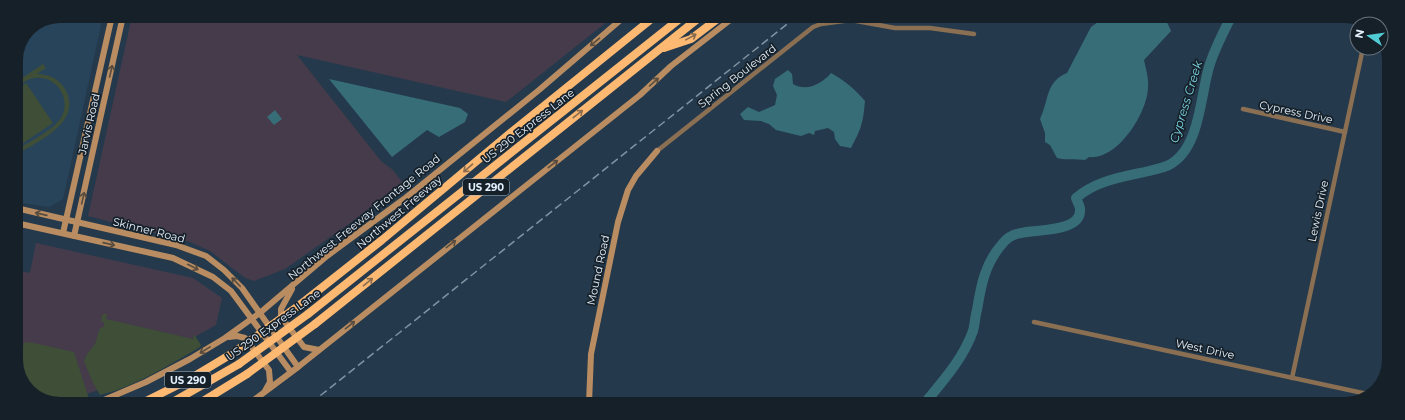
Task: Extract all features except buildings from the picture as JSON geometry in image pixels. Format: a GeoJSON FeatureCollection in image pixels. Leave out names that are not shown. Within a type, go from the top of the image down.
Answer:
{"type":"FeatureCollection","features":[{"type":"Feature","properties":{"kind":"highway"},"geometry":{"type":"LineString","coordinates":[[642,27],[643,23]]}},
{"type":"Feature","properties":{"kind":"highway","name":"Northwest Freeway"},"geometry":{"type":"LineString","coordinates":[[154,397],[233,353],[301,304],[387,236],[508,134],[647,23]]}},
{"type":"Feature","properties":{"kind":"highway","name":"US 290 Express Lane"},"geometry":{"type":"LineString","coordinates":[[181,397],[239,364],[308,314],[674,23]]}},
{"type":"Feature","properties":{"kind":"highway","name":"US 290"},"geometry":{"type":"LineString","coordinates":[[210,397],[247,374],[315,324],[457,209],[693,23]]}},
{"type":"Feature","properties":{"kind":"highway"},"geometry":{"type":"LineString","coordinates":[[658,51],[691,39],[712,23]]}},
{"type":"Feature","properties":{"kind":"main road","name":"Jarvis Road"},"geometry":{"type":"LineString","coordinates":[[63,233],[110,23]]}},
{"type":"Feature","properties":{"kind":"main road","name":"Jarvis Road"},"geometry":{"type":"LineString","coordinates":[[74,236],[122,23]]}},
{"type":"Feature","properties":{"kind":"main road","name":"Northwest Freeway Frontage Road"},"geometry":{"type":"LineString","coordinates":[[111,397],[146,382],[225,338],[261,312],[294,286],[327,256],[404,199],[539,90],[617,23]]}},
{"type":"Feature","properties":{"kind":"main road"},"geometry":{"type":"LineString","coordinates":[[259,397],[640,95],[671,66],[726,23]]}},
{"type":"Feature","properties":{"kind":"main road"},"geometry":{"type":"LineString","coordinates":[[93,101],[104,104]]}},
{"type":"Feature","properties":{"kind":"main road","name":"Mound Road"},"geometry":{"type":"LineString","coordinates":[[589,397],[591,354],[618,222],[628,190],[636,176],[657,151]]}},
{"type":"Feature","properties":{"kind":"main road","name":"Skinner Road"},"geometry":{"type":"LineString","coordinates":[[23,210],[176,245],[206,256],[224,270],[242,288],[261,312],[298,367]]}},
{"type":"Feature","properties":{"kind":"main road","name":"Skinner Road"},"geometry":{"type":"LineString","coordinates":[[23,224],[173,258],[213,277],[231,291],[291,372]]}},
{"type":"Feature","properties":{"kind":"main road"},"geometry":{"type":"LineString","coordinates":[[173,258],[176,245]]}},
{"type":"Feature","properties":{"kind":"main road"},"geometry":{"type":"LineString","coordinates":[[294,286],[281,309],[281,317],[304,347],[319,350]]}},
{"type":"Feature","properties":{"kind":"main road"},"geometry":{"type":"LineString","coordinates":[[225,338],[237,336],[245,338],[269,370],[270,382],[263,394]]}},
{"type":"Feature","properties":{"kind":"street","name":"Spring Boulevard"},"geometry":{"type":"LineString","coordinates":[[657,151],[813,27],[826,23]]}},
{"type":"Feature","properties":{"kind":"street"},"geometry":{"type":"LineString","coordinates":[[868,23],[895,28],[930,28],[974,34]]}},
{"type":"Feature","properties":{"kind":"street","name":"Lewis Drive"},"geometry":{"type":"LineString","coordinates":[[1292,378],[1322,230],[1361,56]]}},
{"type":"Feature","properties":{"kind":"street","name":"Cypress Drive"},"geometry":{"type":"LineString","coordinates":[[1243,109],[1345,132]]}},
{"type":"Feature","properties":{"kind":"street","name":"West Drive"},"geometry":{"type":"LineString","coordinates":[[1034,322],[1361,393]]}},
{"type":"Feature","properties":{"kind":"shaded area"},"geometry":{"type":"Polygon","coordinates":[[[60,23],[101,23],[63,199],[49,207],[23,203],[24,53],[29,40],[40,29],[46,26],[60,23]]]}},
{"type":"Feature","properties":{"kind":"shaded area"},"geometry":{"type":"Polygon","coordinates":[[[130,23],[605,23],[506,102],[297,55],[381,161],[393,170],[402,182],[349,224],[285,269],[254,281],[245,278],[210,251],[190,242],[88,216],[130,23]]]}},
{"type":"Feature","properties":{"kind":"shaded area"},"geometry":{"type":"Polygon","coordinates":[[[1097,23],[1167,23],[1171,31],[1144,60],[1148,81],[1146,98],[1137,122],[1129,133],[1110,151],[1100,156],[1089,157],[1085,160],[1057,158],[1050,145],[1045,142],[1045,133],[1040,119],[1051,87],[1055,81],[1067,73],[1091,27],[1097,23]]]}},
{"type":"Feature","properties":{"kind":"shaded area"},"geometry":{"type":"Polygon","coordinates":[[[43,64],[46,68],[37,74],[46,75],[60,82],[65,89],[69,101],[68,111],[56,130],[23,151],[23,146],[40,136],[61,118],[65,104],[60,90],[50,80],[35,78],[23,83],[23,77],[43,64]]]}},
{"type":"Feature","properties":{"kind":"shaded area"},"geometry":{"type":"Polygon","coordinates":[[[788,70],[792,74],[793,84],[803,87],[814,86],[831,73],[850,86],[865,101],[861,126],[851,148],[840,146],[835,139],[834,132],[828,128],[815,131],[814,135],[809,133],[801,136],[776,130],[769,124],[761,121],[744,120],[740,114],[748,107],[759,112],[775,105],[777,95],[773,86],[775,79],[788,70]]]}},
{"type":"Feature","properties":{"kind":"shaded area"},"geometry":{"type":"Polygon","coordinates":[[[329,79],[460,108],[468,114],[465,122],[439,137],[427,130],[392,157],[329,79]]]}},
{"type":"Feature","properties":{"kind":"shaded area"},"geometry":{"type":"Polygon","coordinates":[[[26,83],[53,123],[23,143],[23,85],[26,83]]]}},
{"type":"Feature","properties":{"kind":"shaded area"},"geometry":{"type":"Polygon","coordinates":[[[275,110],[282,119],[274,125],[267,117],[275,110]]]}},
{"type":"Feature","properties":{"kind":"shaded area"},"geometry":{"type":"Polygon","coordinates":[[[36,243],[193,278],[222,298],[216,325],[103,388],[79,397],[56,397],[44,393],[36,388],[28,378],[24,369],[23,272],[30,273],[36,243]]]}},
{"type":"Feature","properties":{"kind":"shaded area"},"geometry":{"type":"Polygon","coordinates":[[[107,314],[106,319],[193,339],[194,334],[201,345],[200,347],[151,375],[126,387],[100,395],[93,383],[84,361],[87,354],[95,344],[100,328],[104,327],[104,322],[101,322],[102,315],[107,314]]]}},
{"type":"Feature","properties":{"kind":"shaded area"},"geometry":{"type":"Polygon","coordinates":[[[29,342],[74,352],[88,397],[56,397],[44,393],[36,388],[28,378],[24,369],[24,343],[29,342]]]}},
{"type":"Feature","properties":{"kind":"waterway","name":"Cypress Creek"},"geometry":{"type":"LineString","coordinates":[[930,397],[952,369],[969,341],[974,328],[980,292],[988,266],[1005,241],[1011,236],[1018,234],[1066,226],[1074,222],[1079,217],[1080,208],[1076,198],[1084,192],[1101,183],[1120,177],[1167,166],[1179,157],[1187,147],[1193,135],[1201,107],[1211,61],[1228,23]]}},
{"type":"Feature","properties":{"kind":"railway"},"geometry":{"type":"LineString","coordinates":[[319,397],[788,23]]}}]}
